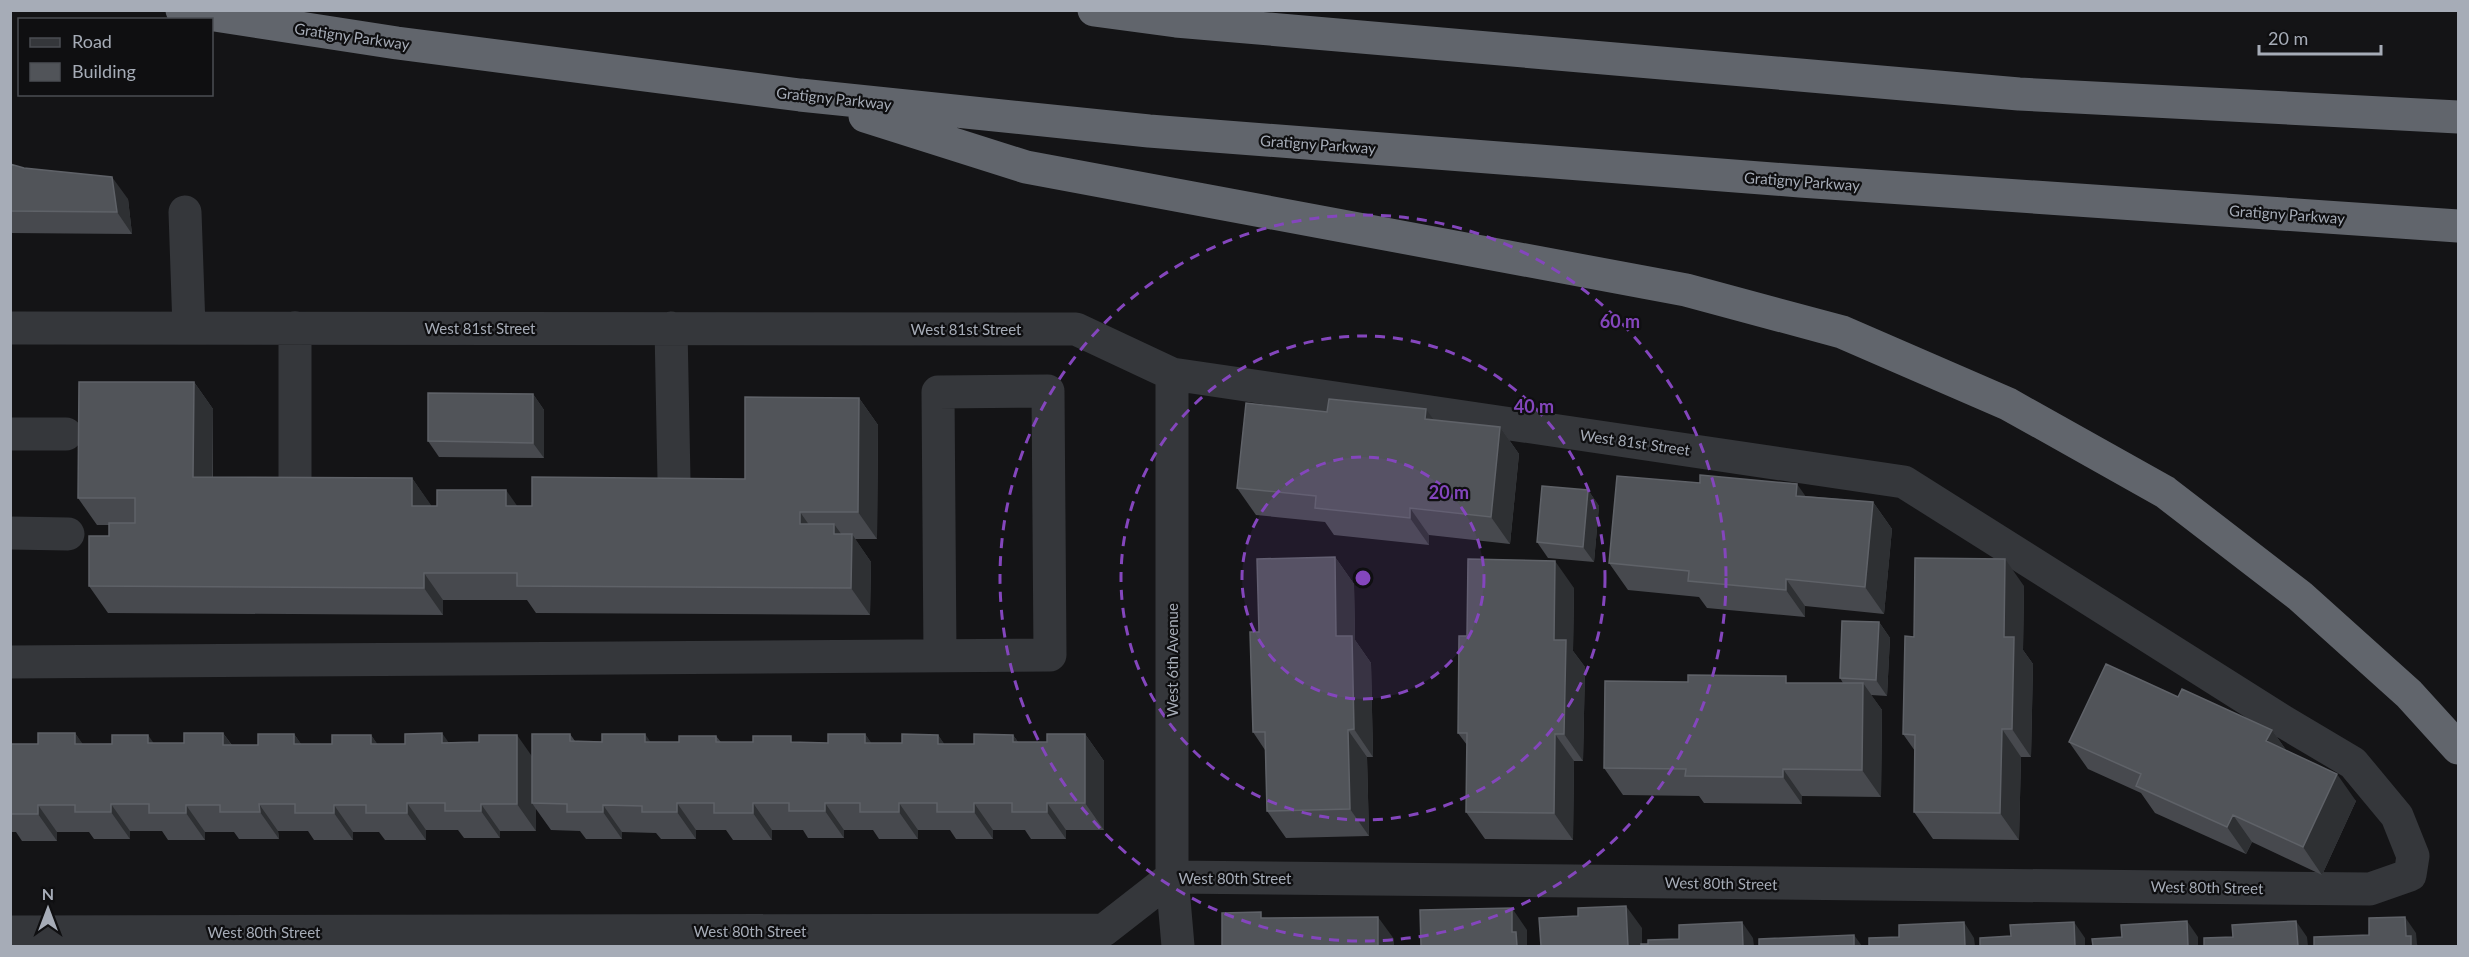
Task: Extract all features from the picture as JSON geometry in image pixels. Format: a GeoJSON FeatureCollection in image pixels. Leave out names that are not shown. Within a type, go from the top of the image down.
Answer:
{"type":"FeatureCollection","features":[{"type":"Feature","properties":{"kind":"highway","name":"Gratigny Parkway"},"geometry":{"type":"LineString","coordinates":[[182,10],[397,43],[800,95],[1185,133],[1800,182],[2458,226]]}},
{"type":"Feature","properties":{"kind":"highway"},"geometry":{"type":"LineString","coordinates":[[1094,10],[1176,21],[2007,93],[2458,117]]}},
{"type":"Feature","properties":{"kind":"highway"},"geometry":{"type":"LineString","coordinates":[[800,95],[1026,167],[1686,290],[1842,332],[2008,404],[2165,492],[2300,596],[2409,694],[2458,748]]}},
{"type":"Feature","properties":{"kind":"street"},"geometry":{"type":"LineString","coordinates":[[184,212],[189,328]]}},
{"type":"Feature","properties":{"kind":"street","name":"West 81st Street"},"geometry":{"type":"LineString","coordinates":[[10,328],[1076,329],[1172,374],[1904,482]]}},
{"type":"Feature","properties":{"kind":"street"},"geometry":{"type":"LineString","coordinates":[[295,328],[295,482]]}},
{"type":"Feature","properties":{"kind":"street"},"geometry":{"type":"LineString","coordinates":[[671,328],[674,480]]}},
{"type":"Feature","properties":{"kind":"street","name":"West 6th Avenue"},"geometry":{"type":"LineString","coordinates":[[1172,374],[1172,877],[1178,946]]}},
{"type":"Feature","properties":{"kind":"street"},"geometry":{"type":"LineString","coordinates":[[10,662],[1050,655],[1048,391],[938,392],[940,655]]}},
{"type":"Feature","properties":{"kind":"street"},"geometry":{"type":"LineString","coordinates":[[10,434],[66,434]]}},
{"type":"Feature","properties":{"kind":"street","name":"West 80th Street"},"geometry":{"type":"LineString","coordinates":[[10,932],[1104,930],[1172,877],[2370,889],[2410,875],[2413,856],[2397,816],[2353,763],[2284,722],[1904,482]]}},
{"type":"Feature","properties":{"kind":"street"},"geometry":{"type":"LineString","coordinates":[[10,533],[68,534]]}},
{"type":"Feature","properties":{"kind":"building"},"geometry":{"type":"Polygon","coordinates":[[[10,164],[24,168],[112,177],[117,212],[10,211],[10,164]]]}},
{"type":"Feature","properties":{"kind":"building"},"geometry":{"type":"Polygon","coordinates":[[[79,382],[194,382],[193,477],[412,478],[412,506],[437,506],[437,490],[506,490],[506,506],[532,506],[532,477],[745,479],[745,397],[859,398],[858,512],[800,512],[800,524],[834,524],[834,534],[852,534],[851,588],[517,586],[517,573],[424,573],[424,588],[89,586],[89,536],[109,536],[109,523],[135,523],[135,498],[78,498],[79,382]]]}},
{"type":"Feature","properties":{"kind":"building"},"geometry":{"type":"Polygon","coordinates":[[[428,393],[533,394],[533,443],[428,441],[428,393]]]}},
{"type":"Feature","properties":{"kind":"building"},"geometry":{"type":"Polygon","coordinates":[[[1329,399],[1426,409],[1425,419],[1500,427],[1491,517],[1410,508],[1410,518],[1315,508],[1316,496],[1237,488],[1246,403],[1327,412],[1329,399]]]}},
{"type":"Feature","properties":{"kind":"building"},"geometry":{"type":"Polygon","coordinates":[[[1700,475],[1797,484],[1796,496],[1873,502],[1865,587],[1786,579],[1786,590],[1688,581],[1689,571],[1609,563],[1617,476],[1700,483],[1700,475]]]}},
{"type":"Feature","properties":{"kind":"building"},"geometry":{"type":"Polygon","coordinates":[[[1542,486],[1588,490],[1583,547],[1537,542],[1542,486]]]}},
{"type":"Feature","properties":{"kind":"building"},"geometry":{"type":"Polygon","coordinates":[[[1335,557],[1336,636],[1352,636],[1354,729],[1348,730],[1350,809],[1267,811],[1265,732],[1253,732],[1250,632],[1259,632],[1257,559],[1335,557]]]}},
{"type":"Feature","properties":{"kind":"building"},"geometry":{"type":"Polygon","coordinates":[[[1915,558],[2005,559],[2004,637],[2014,637],[2012,729],[2002,729],[2000,813],[1914,812],[1915,735],[1903,734],[1905,636],[1914,637],[1915,558]]]}},
{"type":"Feature","properties":{"kind":"building"},"geometry":{"type":"Polygon","coordinates":[[[1468,559],[1555,561],[1554,640],[1566,640],[1564,734],[1555,734],[1554,813],[1466,812],[1467,733],[1458,733],[1459,636],[1467,636],[1468,559]]]}},
{"type":"Feature","properties":{"kind":"building"},"geometry":{"type":"Polygon","coordinates":[[[1842,621],[1879,622],[1876,680],[1840,678],[1842,621]]]}},
{"type":"Feature","properties":{"kind":"building"},"geometry":{"type":"Polygon","coordinates":[[[2106,664],[2178,697],[2182,689],[2272,730],[2266,741],[2337,774],[2303,847],[2233,815],[2227,827],[2136,786],[2141,774],[2069,742],[2106,664]]]}},
{"type":"Feature","properties":{"kind":"building"},"geometry":{"type":"Polygon","coordinates":[[[1688,675],[1786,676],[1786,683],[1863,683],[1862,770],[1783,769],[1783,777],[1685,776],[1686,769],[1604,768],[1605,681],[1688,682],[1688,675]]]}},
{"type":"Feature","properties":{"kind":"building"},"geometry":{"type":"Polygon","coordinates":[[[38,733],[75,733],[75,744],[112,744],[112,735],[148,735],[148,743],[184,743],[184,733],[223,733],[223,745],[258,745],[258,734],[294,734],[294,744],[332,744],[332,735],[371,735],[371,744],[405,744],[405,734],[442,733],[442,743],[479,742],[479,735],[517,735],[517,804],[481,804],[481,811],[445,811],[445,803],[407,803],[407,813],[366,813],[366,805],[334,805],[334,813],[295,813],[295,804],[259,804],[260,812],[220,812],[220,805],[186,805],[186,813],[149,813],[149,804],[111,804],[111,812],[75,812],[75,805],[38,805],[38,814],[10,814],[10,744],[38,744],[38,733]]]}},
{"type":"Feature","properties":{"kind":"building"},"geometry":{"type":"Polygon","coordinates":[[[532,734],[570,734],[570,741],[602,742],[602,734],[645,734],[645,742],[679,742],[679,736],[716,736],[716,742],[753,742],[753,736],[791,736],[791,742],[828,743],[828,734],[865,734],[865,743],[902,743],[902,734],[938,735],[938,744],[974,744],[974,734],[1013,735],[1013,742],[1047,742],[1047,734],[1085,734],[1085,803],[1047,803],[1047,812],[1012,812],[1012,803],[974,803],[974,812],[937,812],[937,803],[899,803],[899,812],[860,812],[860,803],[825,803],[825,811],[789,811],[789,803],[753,803],[753,813],[714,813],[714,803],[677,803],[677,812],[642,812],[642,806],[603,805],[603,812],[567,812],[567,804],[532,803],[532,734]]]}},
{"type":"Feature","properties":{"kind":"building"},"geometry":{"type":"Polygon","coordinates":[[[1626,906],[1628,946],[1541,946],[1539,918],[1578,916],[1578,908],[1626,906]]]}},
{"type":"Feature","properties":{"kind":"building"},"geometry":{"type":"Polygon","coordinates":[[[1512,908],[1512,932],[1516,932],[1517,946],[1421,946],[1420,910],[1512,908]]]}},
{"type":"Feature","properties":{"kind":"building"},"geometry":{"type":"Polygon","coordinates":[[[1261,912],[1261,918],[1378,917],[1378,946],[1222,946],[1222,913],[1261,912]]]}},
{"type":"Feature","properties":{"kind":"building"},"geometry":{"type":"Polygon","coordinates":[[[2405,917],[2406,936],[2411,936],[2411,946],[2314,946],[2314,937],[2369,935],[2369,918],[2405,917]]]}},
{"type":"Feature","properties":{"kind":"building"},"geometry":{"type":"Polygon","coordinates":[[[2187,921],[2188,946],[2093,946],[2092,939],[2122,937],[2121,925],[2187,921]]]}},
{"type":"Feature","properties":{"kind":"building"},"geometry":{"type":"Polygon","coordinates":[[[2296,921],[2298,946],[2204,946],[2204,938],[2233,937],[2232,925],[2296,921]]]}},
{"type":"Feature","properties":{"kind":"building"},"geometry":{"type":"Polygon","coordinates":[[[1742,922],[1743,946],[1641,946],[1641,944],[1648,944],[1648,940],[1679,939],[1679,925],[1742,922]]]}},
{"type":"Feature","properties":{"kind":"building"},"geometry":{"type":"Polygon","coordinates":[[[1964,922],[1965,946],[1869,946],[1869,938],[1899,937],[1899,925],[1964,922]]]}},
{"type":"Feature","properties":{"kind":"building"},"geometry":{"type":"Polygon","coordinates":[[[2074,922],[2075,946],[1980,946],[1980,938],[2011,936],[2010,925],[2074,922]]]}},
{"type":"Feature","properties":{"kind":"building"},"geometry":{"type":"Polygon","coordinates":[[[1854,935],[1854,946],[1759,946],[1759,939],[1854,935]]]}}]}
